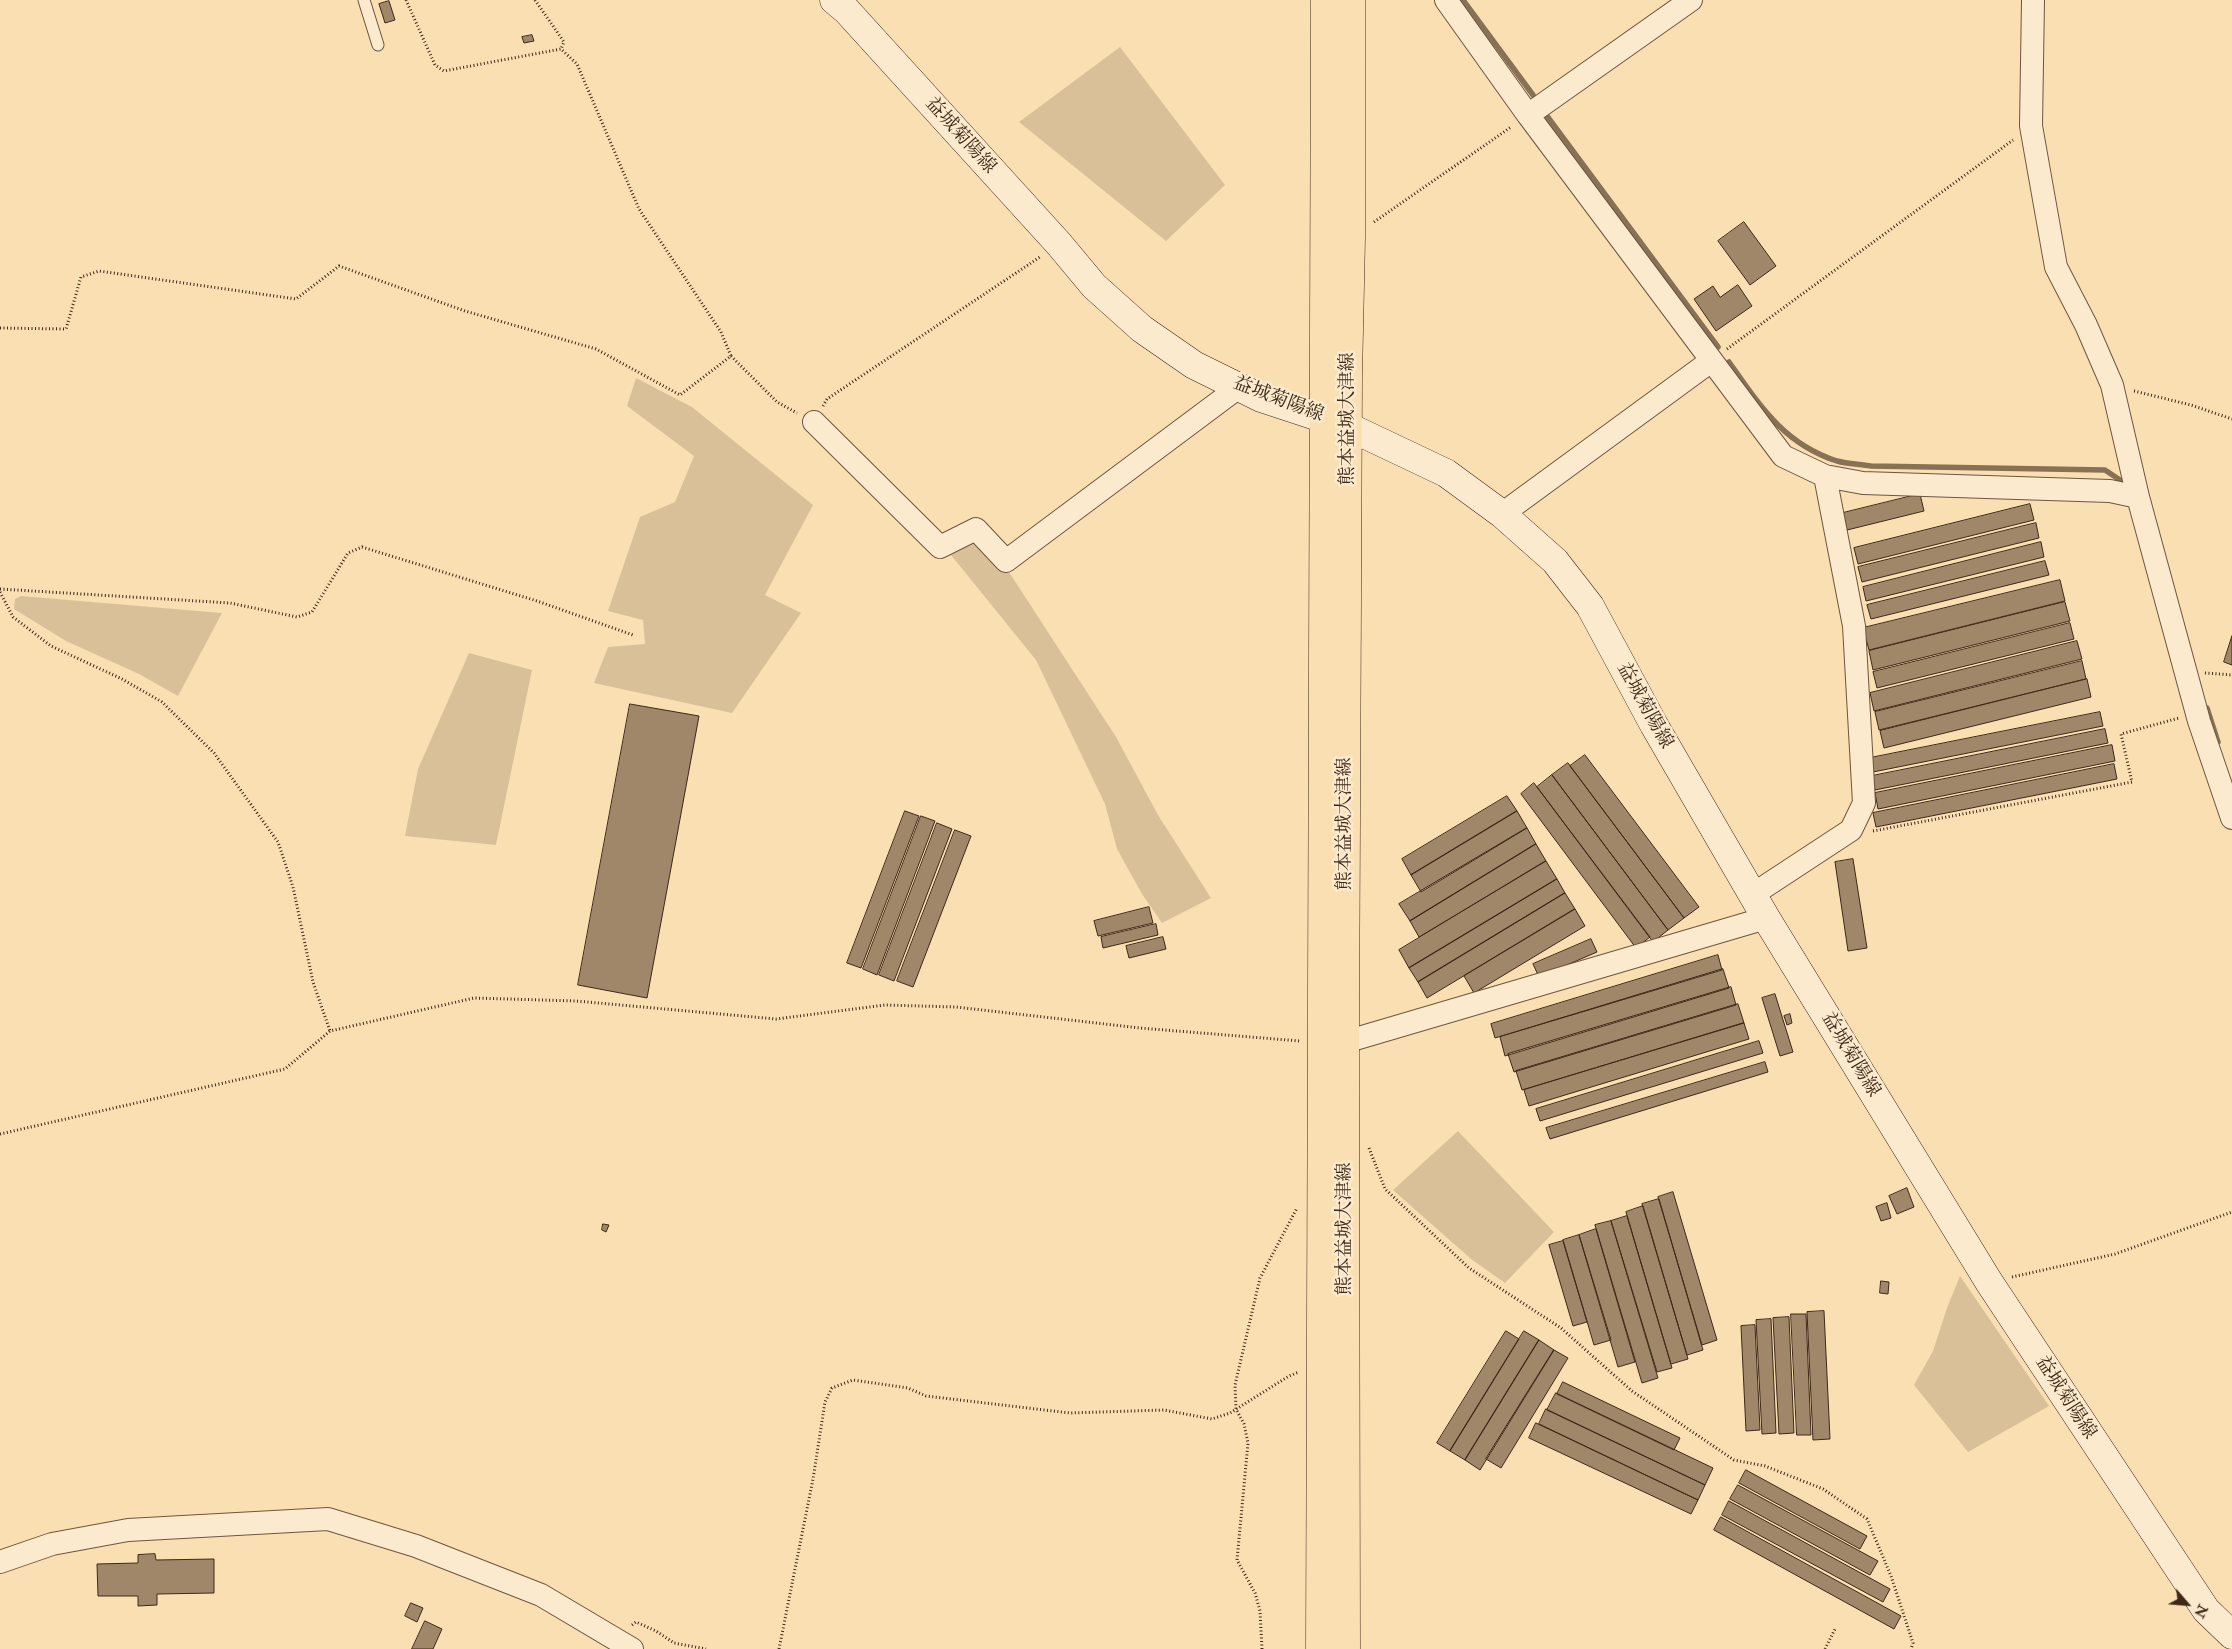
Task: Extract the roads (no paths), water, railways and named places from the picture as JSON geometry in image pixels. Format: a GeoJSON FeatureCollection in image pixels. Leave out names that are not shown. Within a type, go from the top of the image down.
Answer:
{"type":"FeatureCollection","features":[{"type":"Feature","properties":{"kind":"main road","name":"益城菊陽線"},"geometry":{"type":"LineString","coordinates":[[834,0],[1059,244],[1094,286],[1142,329],[1194,365],[1261,398],[1336,422],[1446,473],[1502,514],[1554,561],[1590,606],[1654,725],[1752,895],[1989,1282],[2206,1610],[2232,1635]]}},
{"type":"Feature","properties":{"kind":"main road","name":"熊本益城大津線"},"geometry":{"type":"LineString","coordinates":[[1325,0],[1336,422],[1333,1043],[1346,1649]]}},
{"type":"Feature","properties":{"kind":"main road","name":"熊本益城大津線"},"geometry":{"type":"LineString","coordinates":[[1336,422],[1351,238],[1351,0]]}},
{"type":"Feature","properties":{"kind":"main road","name":"熊本益城大津線"},"geometry":{"type":"LineString","coordinates":[[1320,1649],[1320,1364],[1333,1043]]}},
{"type":"Feature","properties":{"kind":"street"},"geometry":{"type":"LineString","coordinates":[[1446,0],[1528,115],[1710,361],[1783,456],[1825,476],[1863,483],[2110,490],[2138,497]]}},
{"type":"Feature","properties":{"kind":"street"},"geometry":{"type":"LineString","coordinates":[[1528,115],[1691,0]]}},
{"type":"Feature","properties":{"kind":"street"},"geometry":{"type":"LineString","coordinates":[[2033,0],[2031,126],[2056,267],[2086,325],[2112,385],[2138,497],[2196,713],[2232,818]]}},
{"type":"Feature","properties":{"kind":"street"},"geometry":{"type":"LineString","coordinates":[[1502,514],[1710,361]]}},
{"type":"Feature","properties":{"kind":"street"},"geometry":{"type":"LineString","coordinates":[[814,422],[940,547],[976,529],[1006,560],[1239,387]]}},
{"type":"Feature","properties":{"kind":"street"},"geometry":{"type":"LineString","coordinates":[[1752,895],[1851,830],[1864,803],[1854,626],[1825,476]]}},
{"type":"Feature","properties":{"kind":"street"},"geometry":{"type":"LineString","coordinates":[[1333,1043],[1766,918]]}},
{"type":"Feature","properties":{"kind":"street"},"geometry":{"type":"LineString","coordinates":[[0,1562],[52,1544],[128,1530],[328,1519],[416,1546],[541,1595],[624,1644]]}},
{"type":"Feature","properties":{"kind":"lane"},"geometry":{"type":"LineString","coordinates":[[364,0],[378,45]]}},
{"type":"Feature","properties":{"kind":"waterway"},"geometry":{"type":"LineString","coordinates":[[1463,0],[1533,95]]}},
{"type":"Feature","properties":{"kind":"waterway"},"geometry":{"type":"LineString","coordinates":[[1544,112],[1718,347]]}},
{"type":"Feature","properties":{"kind":"waterway"},"geometry":{"type":"LineString","coordinates":[[1729,362],[1763,408],[1788,434],[1818,454],[1837,461],[1871,466],[2105,470],[2120,480]]}},
{"type":"Feature","properties":{"kind":"waterway"},"geometry":{"type":"LineString","coordinates":[[2207,708],[2218,742]]}}]}
